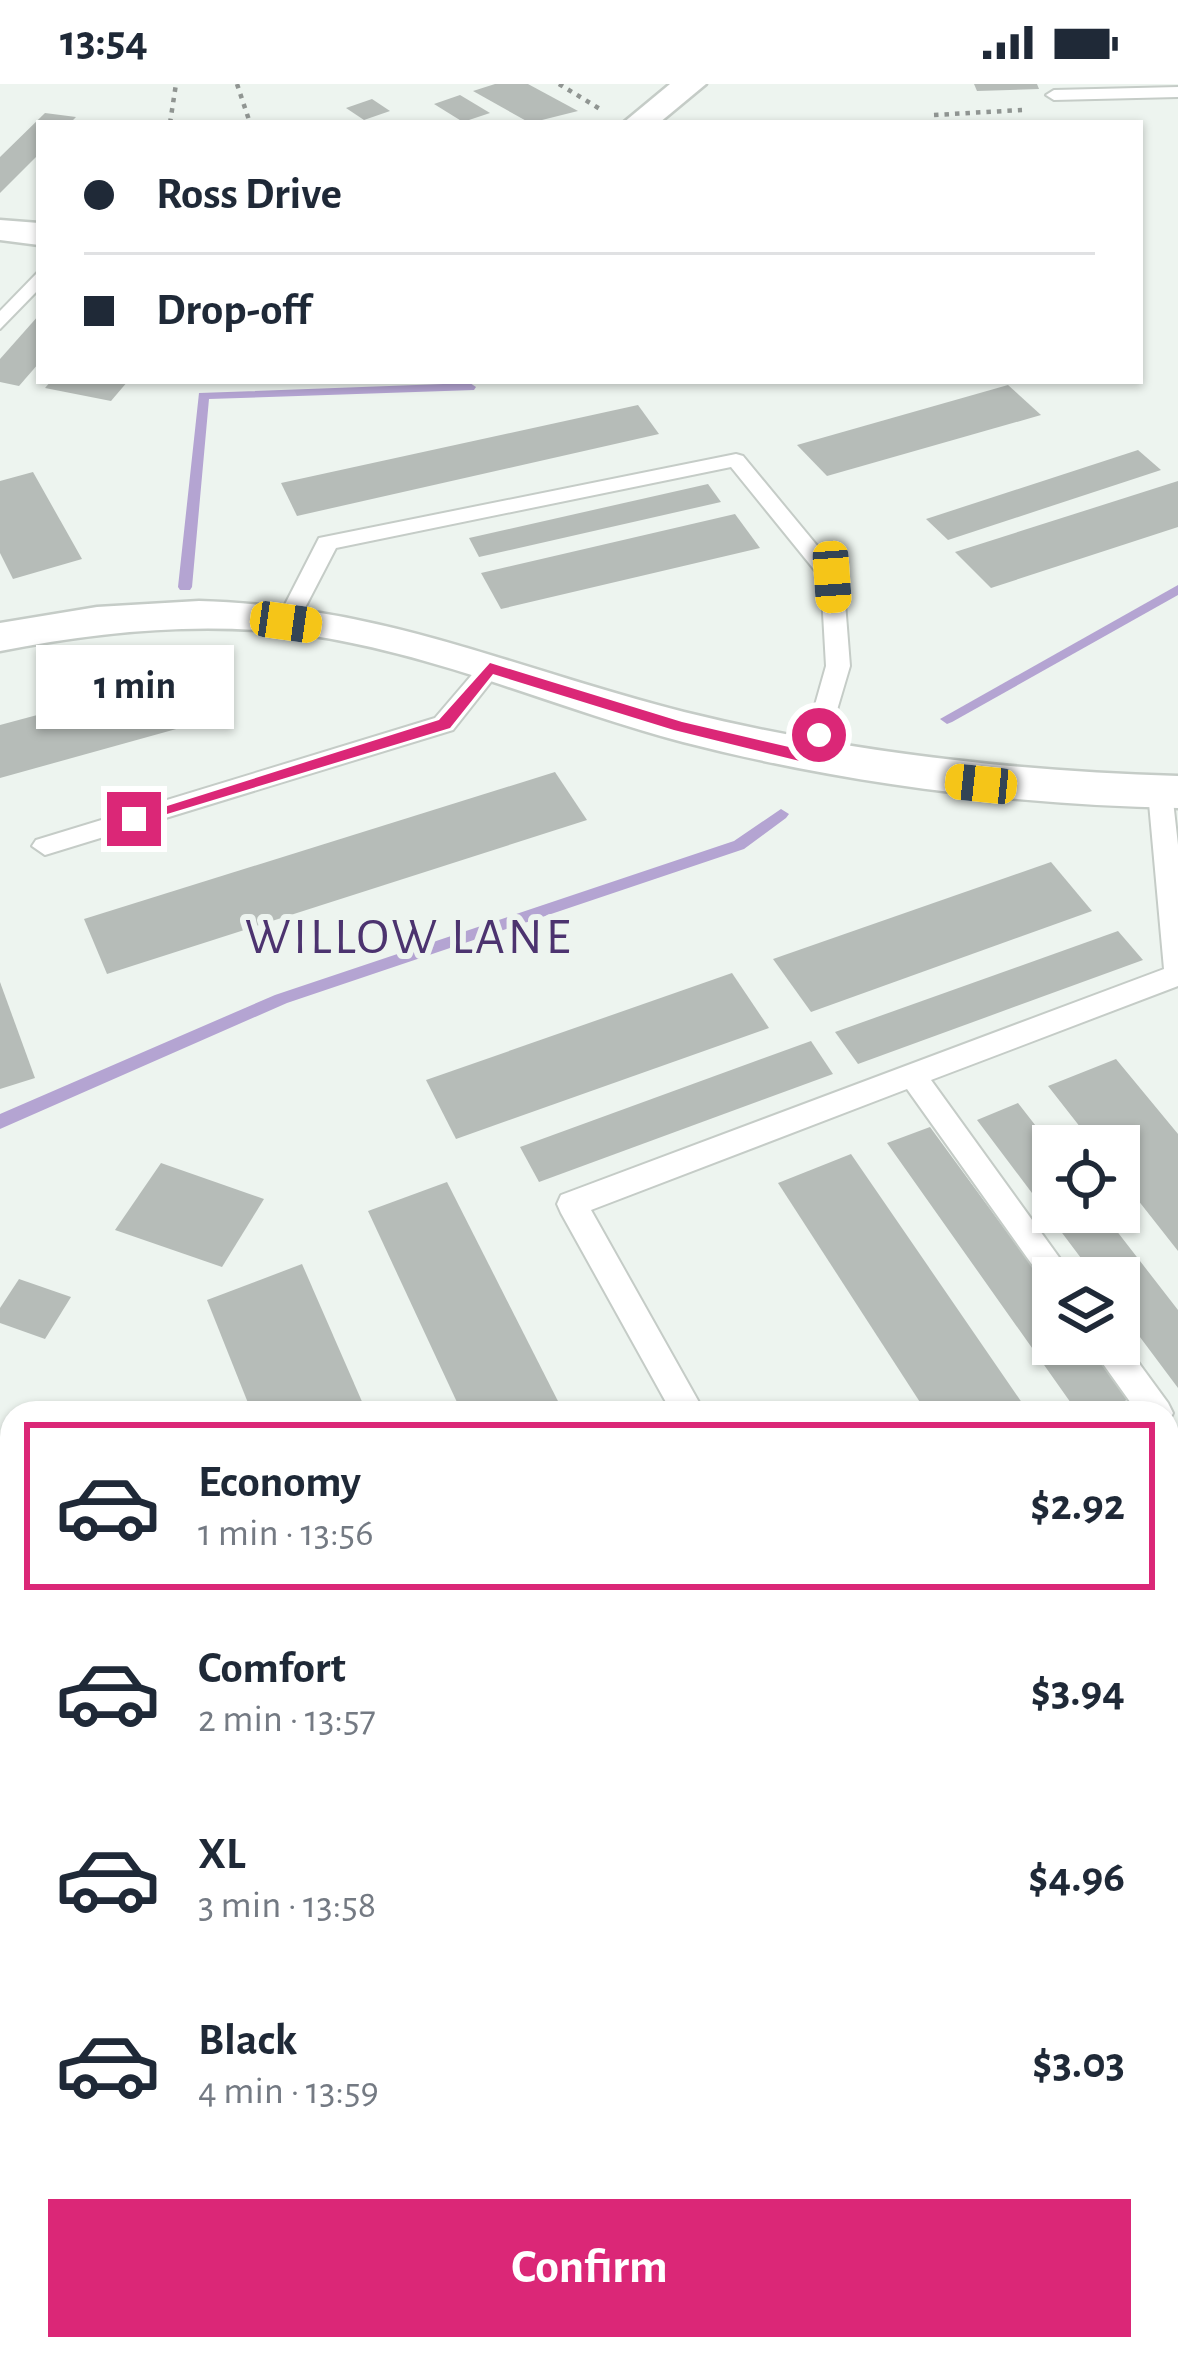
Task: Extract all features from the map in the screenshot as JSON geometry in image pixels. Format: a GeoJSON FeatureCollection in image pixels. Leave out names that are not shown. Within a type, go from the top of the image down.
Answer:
{"type":"FeatureCollection","features":[{"type":"Feature","properties":{"kind":"street"},"geometry":{"type":"LineString","coordinates":[[643,120],[690,84]]}},
{"type":"Feature","properties":{"kind":"street"},"geometry":{"type":"LineString","coordinates":[[0,230],[36,234]]}},
{"type":"Feature","properties":{"kind":"street"},"geometry":{"type":"LineString","coordinates":[[0,637],[79,624],[188,616],[286,622],[393,638],[679,726],[812,758],[981,784],[1169,792]]}},
{"type":"Feature","properties":{"kind":"lane"},"geometry":{"type":"LineString","coordinates":[[1054,95],[1127,88],[1178,92]]}},
{"type":"Feature","properties":{"kind":"lane"},"geometry":{"type":"LineString","coordinates":[[0,322],[36,281]]}},
{"type":"Feature","properties":{"kind":"lane"},"geometry":{"type":"LineString","coordinates":[[286,622],[327,543],[736,460],[832,577],[838,666],[812,758]]}},
{"type":"Feature","properties":{"kind":"lane"},"geometry":{"type":"LineString","coordinates":[[45,846],[444,724],[490,668]]}},
{"type":"Feature","properties":{"kind":"lane"},"geometry":{"type":"LineString","coordinates":[[682,1401],[572,1204],[913,1076],[1167,989],[1178,975],[1169,792]]}},
{"type":"Feature","properties":{"kind":"lane"},"geometry":{"type":"LineString","coordinates":[[913,1076],[1044,1257]]}},
{"type":"Feature","properties":{"kind":"lane"},"geometry":{"type":"LineString","coordinates":[[1122,1365],[1147,1401]]}},
{"type":"Feature","properties":{"kind":"path"},"geometry":{"type":"LineString","coordinates":[[170,120],[176,84]]}},
{"type":"Feature","properties":{"kind":"path"},"geometry":{"type":"LineString","coordinates":[[237,84],[249,120]]}},
{"type":"Feature","properties":{"kind":"path"},"geometry":{"type":"LineString","coordinates":[[559,84],[600,109]]}},
{"type":"Feature","properties":{"kind":"path"},"geometry":{"type":"LineString","coordinates":[[934,115],[1020,112],[1032,104]]}},
{"type":"Feature","properties":{"kind":"building"},"geometry":{"type":"Polygon","coordinates":[[[495,84],[528,84],[578,111],[525,120],[473,91],[495,84]]]}},
{"type":"Feature","properties":{"kind":"building"},"geometry":{"type":"Polygon","coordinates":[[[974,84],[1037,84],[1039,89],[977,91],[974,84]]]}},
{"type":"Feature","properties":{"kind":"building"},"geometry":{"type":"Polygon","coordinates":[[[460,95],[490,113],[460,120],[434,104],[460,95]]]}},
{"type":"Feature","properties":{"kind":"building"},"geometry":{"type":"Polygon","coordinates":[[[372,99],[390,111],[364,120],[346,108],[372,99]]]}},
{"type":"Feature","properties":{"kind":"building"},"geometry":{"type":"Polygon","coordinates":[[[45,113],[76,117],[73,120],[38,120],[45,113]]]}},
{"type":"Feature","properties":{"kind":"building"},"geometry":{"type":"Polygon","coordinates":[[[36,122],[36,157],[0,193],[0,157],[36,122]]]}},
{"type":"Feature","properties":{"kind":"building"},"geometry":{"type":"Polygon","coordinates":[[[36,318],[36,366],[19,386],[0,382],[0,359],[36,318]]]}},
{"type":"Feature","properties":{"kind":"building"},"geometry":{"type":"Polygon","coordinates":[[[48,384],[125,384],[111,401],[45,388],[48,384]]]}},
{"type":"Feature","properties":{"kind":"building"},"geometry":{"type":"Polygon","coordinates":[[[1008,385],[1041,415],[827,476],[797,445],[1008,385]]]}},
{"type":"Feature","properties":{"kind":"building"},"geometry":{"type":"Polygon","coordinates":[[[638,405],[659,434],[297,516],[281,483],[638,405]]]}},
{"type":"Feature","properties":{"kind":"building"},"geometry":{"type":"Polygon","coordinates":[[[1138,450],[1161,470],[948,540],[926,519],[1138,450]]]}},
{"type":"Feature","properties":{"kind":"building"},"geometry":{"type":"Polygon","coordinates":[[[33,472],[82,559],[13,579],[0,553],[0,481],[33,472]]]}},
{"type":"Feature","properties":{"kind":"building"},"geometry":{"type":"Polygon","coordinates":[[[1178,481],[1178,527],[991,588],[955,552],[1178,481]]]}},
{"type":"Feature","properties":{"kind":"building"},"geometry":{"type":"Polygon","coordinates":[[[708,484],[721,502],[479,557],[469,538],[708,484]]]}},
{"type":"Feature","properties":{"kind":"building"},"geometry":{"type":"Polygon","coordinates":[[[735,514],[760,548],[501,609],[481,573],[735,514]]]}},
{"type":"Feature","properties":{"kind":"building"},"geometry":{"type":"Polygon","coordinates":[[[201,671],[223,716],[0,778],[0,725],[201,671]]]}},
{"type":"Feature","properties":{"kind":"building"},"geometry":{"type":"Polygon","coordinates":[[[555,772],[587,820],[107,974],[84,919],[555,772]]]}},
{"type":"Feature","properties":{"kind":"building"},"geometry":{"type":"Polygon","coordinates":[[[1051,862],[1092,911],[811,1012],[773,959],[1051,862]]]}},
{"type":"Feature","properties":{"kind":"building"},"geometry":{"type":"Polygon","coordinates":[[[1118,931],[1143,960],[858,1064],[835,1032],[1118,931]]]}},
{"type":"Feature","properties":{"kind":"building"},"geometry":{"type":"Polygon","coordinates":[[[732,973],[769,1028],[456,1139],[426,1080],[732,973]]]}},
{"type":"Feature","properties":{"kind":"building"},"geometry":{"type":"Polygon","coordinates":[[[0,982],[35,1078],[0,1089],[0,982]]]}},
{"type":"Feature","properties":{"kind":"building"},"geometry":{"type":"Polygon","coordinates":[[[811,1041],[833,1074],[539,1182],[520,1147],[811,1041]]]}},
{"type":"Feature","properties":{"kind":"building"},"geometry":{"type":"Polygon","coordinates":[[[1116,1059],[1178,1134],[1178,1251],[1140,1203],[1140,1125],[1079,1125],[1048,1086],[1116,1059]]]}},
{"type":"Feature","properties":{"kind":"building"},"geometry":{"type":"Polygon","coordinates":[[[1018,1103],[1035,1125],[1032,1193],[977,1120],[1018,1103]]]}},
{"type":"Feature","properties":{"kind":"building"},"geometry":{"type":"Polygon","coordinates":[[[930,1127],[1032,1266],[1032,1348],[887,1143],[930,1127]]]}},
{"type":"Feature","properties":{"kind":"building"},"geometry":{"type":"Polygon","coordinates":[[[851,1154],[1021,1401],[919,1401],[778,1183],[851,1154]]]}},
{"type":"Feature","properties":{"kind":"building"},"geometry":{"type":"Polygon","coordinates":[[[161,1163],[264,1199],[222,1267],[115,1230],[161,1163]]]}},
{"type":"Feature","properties":{"kind":"building"},"geometry":{"type":"Polygon","coordinates":[[[447,1182],[558,1401],[456,1401],[368,1211],[447,1182]]]}},
{"type":"Feature","properties":{"kind":"building"},"geometry":{"type":"Polygon","coordinates":[[[1062,1233],[1118,1233],[1137,1257],[1080,1257],[1062,1233]]]}},
{"type":"Feature","properties":{"kind":"building"},"geometry":{"type":"Polygon","coordinates":[[[1140,1261],[1178,1310],[1178,1388],[1140,1337],[1140,1261]]]}},
{"type":"Feature","properties":{"kind":"building"},"geometry":{"type":"Polygon","coordinates":[[[302,1264],[362,1401],[247,1401],[207,1300],[302,1264]]]}},
{"type":"Feature","properties":{"kind":"building"},"geometry":{"type":"Polygon","coordinates":[[[19,1279],[71,1297],[45,1339],[0,1323],[0,1308],[19,1279]]]}},
{"type":"Feature","properties":{"kind":"building"},"geometry":{"type":"Polygon","coordinates":[[[1044,1365],[1104,1365],[1129,1399],[1125,1401],[1070,1401],[1044,1365]]]}},
{"type":"Feature","properties":{"kind":"waterway"},"geometry":{"type":"LineString","coordinates":[[185,587],[203,396],[470,387]]}},
{"type":"Feature","properties":{"kind":"waterway"},"geometry":{"type":"LineString","coordinates":[[947,719],[1178,589]]}},
{"type":"Feature","properties":{"kind":"waterway"},"geometry":{"type":"LineString","coordinates":[[0,1122],[281,999],[739,845],[781,814]]}},
{"type":"Feature","properties":{"kind":"district","name":"WILLOW LANE"},"geometry":{"type":"Point","coordinates":[409,935]}},
{"type":"Feature","properties":{"kind":"route"},"geometry":{"type":"LineString","coordinates":[[134,819],[444,724],[490,668],[679,726],[812,758],[819,735]]}}]}
